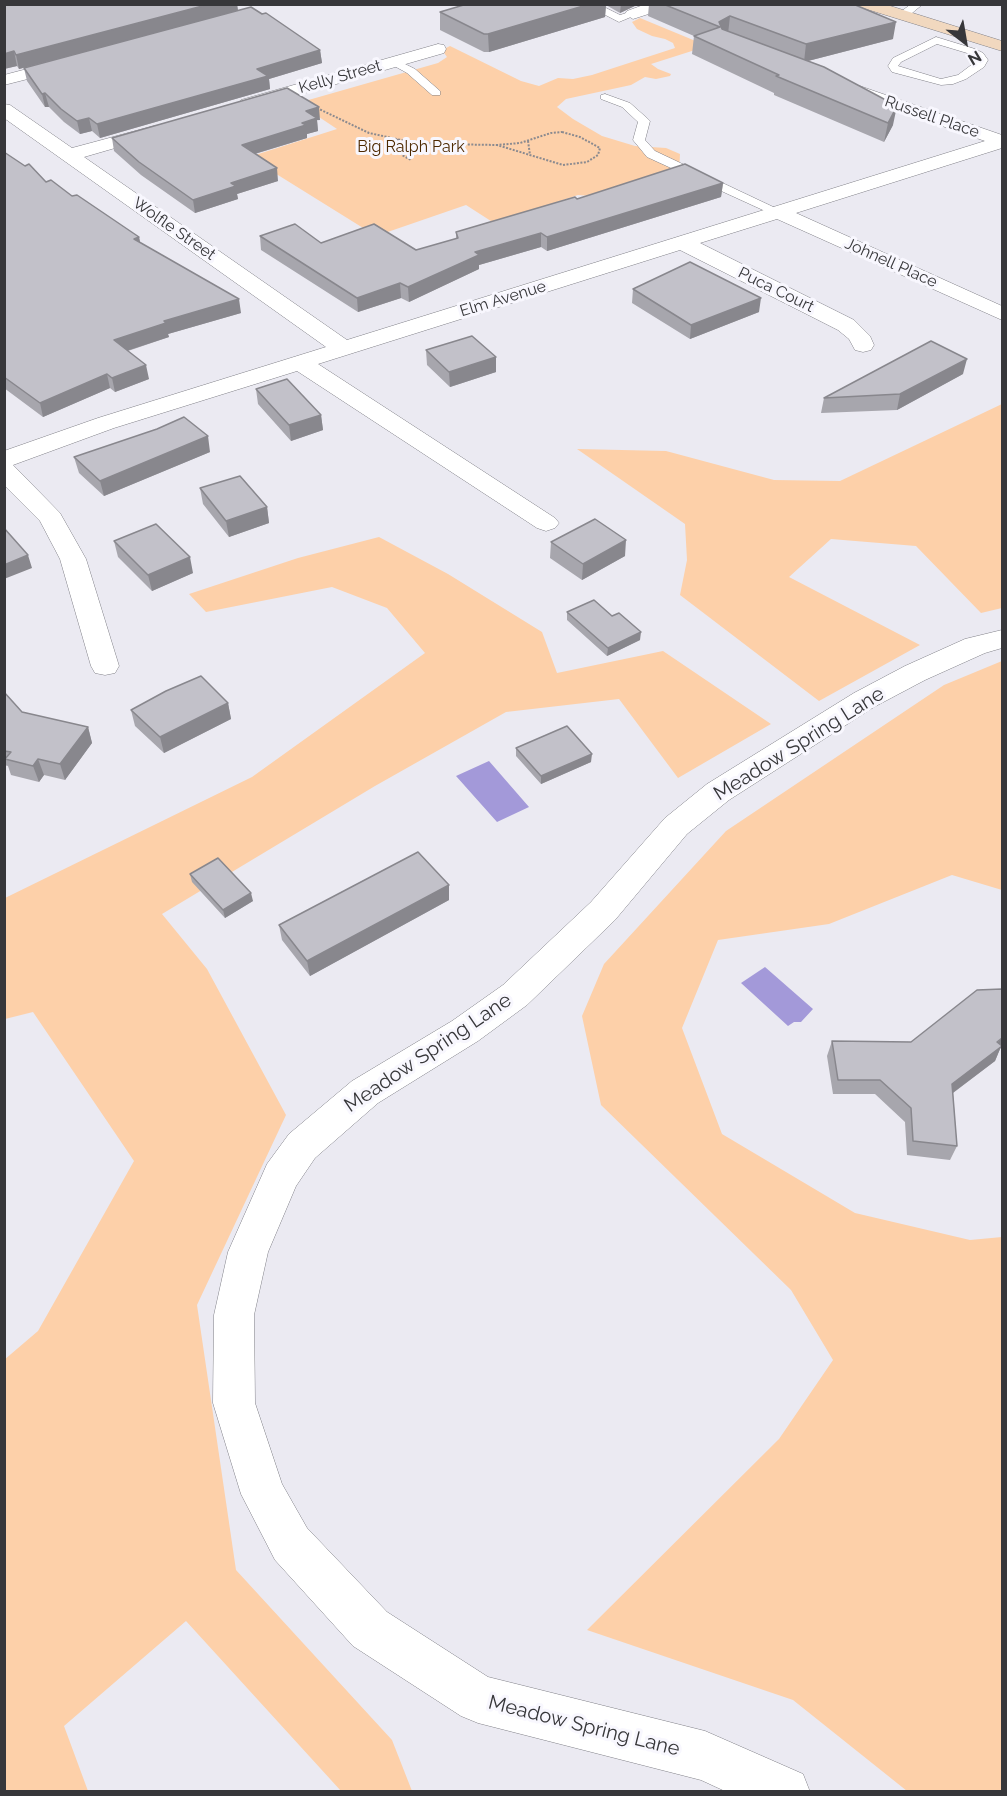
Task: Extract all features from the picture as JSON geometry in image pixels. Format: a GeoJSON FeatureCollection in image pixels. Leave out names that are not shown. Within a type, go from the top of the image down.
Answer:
{"type":"FeatureCollection","features":[{"type":"Feature","properties":{"kind":"main road"},"geometry":{"type":"LineString","coordinates":[[866,4],[909,8],[1002,36]]}},
{"type":"Feature","properties":{"kind":"main road"},"geometry":{"type":"LineString","coordinates":[[909,8],[1002,46]]}},
{"type":"Feature","properties":{"kind":"street"},"geometry":{"type":"LineString","coordinates":[[633,14],[664,4]]}},
{"type":"Feature","properties":{"kind":"street","name":"Kelly Street"},"geometry":{"type":"LineString","coordinates":[[231,108],[438,49]]}},
{"type":"Feature","properties":{"kind":"street"},"geometry":{"type":"LineString","coordinates":[[4,80],[84,59]]}},
{"type":"Feature","properties":{"kind":"street","name":"Russell Place"},"geometry":{"type":"LineString","coordinates":[[831,81],[1002,142]]}},
{"type":"Feature","properties":{"kind":"street","name":"Wolfle Street"},"geometry":{"type":"LineString","coordinates":[[4,109],[22,131],[70,155],[343,348]]}},
{"type":"Feature","properties":{"kind":"street"},"geometry":{"type":"LineString","coordinates":[[70,155],[173,125]]}},
{"type":"Feature","properties":{"kind":"street","name":"Elm Avenue"},"geometry":{"type":"LineString","coordinates":[[8,458],[106,423],[1002,142]]}},
{"type":"Feature","properties":{"kind":"street","name":"Johnell Place"},"geometry":{"type":"LineString","coordinates":[[780,213],[1002,314]]}},
{"type":"Feature","properties":{"kind":"street","name":"Puca Court"},"geometry":{"type":"LineString","coordinates":[[682,243],[846,325],[859,336],[863,345]]}},
{"type":"Feature","properties":{"kind":"street"},"geometry":{"type":"LineString","coordinates":[[299,362],[546,523]]}},
{"type":"Feature","properties":{"kind":"street"},"geometry":{"type":"LineString","coordinates":[[8,458],[51,518],[73,559],[105,666]]}},
{"type":"Feature","properties":{"kind":"street","name":"Meadow Spring Lane"},"geometry":{"type":"LineString","coordinates":[[785,1791],[705,1756],[478,1699],[370,1629],[291,1544],[263,1494],[234,1403],[234,1315],[248,1252],[281,1176],[302,1146],[333,1118],[365,1092],[465,1031],[515,994],[603,911],[676,826],[718,792],[864,700],[915,673],[975,646],[1002,639]]}},
{"type":"Feature","properties":{"kind":"lane"},"geometry":{"type":"LineString","coordinates":[[589,4],[620,19],[633,14]]}},
{"type":"Feature","properties":{"kind":"lane"},"geometry":{"type":"LineString","coordinates":[[936,40],[979,54],[983,60],[980,65],[962,77],[953,81],[941,82],[897,70],[893,66],[897,60],[936,40]]}},
{"type":"Feature","properties":{"kind":"lane"},"geometry":{"type":"LineString","coordinates":[[393,61],[411,71],[436,93]]}},
{"type":"Feature","properties":{"kind":"lane"},"geometry":{"type":"LineString","coordinates":[[604,97],[626,105],[644,121],[639,140],[651,154],[780,213]]}},
{"type":"Feature","properties":{"kind":"path"},"geometry":{"type":"LineString","coordinates":[[288,92],[323,112],[369,133],[397,139],[436,144],[497,145],[528,141],[551,133],[562,132],[580,137],[600,147],[598,155],[587,162],[563,165],[497,145]]}},
{"type":"Feature","properties":{"kind":"path"},"geometry":{"type":"LineString","coordinates":[[397,139],[402,155],[411,160]]}},
{"type":"Feature","properties":{"kind":"path"},"geometry":{"type":"LineString","coordinates":[[528,141],[530,154]]}},
{"type":"Feature","properties":{"kind":"green space","name":"Big Ralph Park"},"geometry":{"type":"Polygon","coordinates":[[[640,18],[698,42],[695,50],[651,64],[671,74],[670,76],[656,79],[645,77],[631,85],[566,99],[557,107],[602,136],[635,146],[666,148],[680,154],[679,173],[592,196],[578,195],[494,223],[466,205],[376,236],[249,157],[337,129],[298,103],[438,63],[447,57],[442,50],[450,46],[521,81],[539,86],[558,78],[573,79],[592,75],[675,48],[673,43],[665,39],[637,29],[632,22],[640,18]]]}},
{"type":"Feature","properties":{"kind":"green space"},"geometry":{"type":"Polygon","coordinates":[[[1002,404],[1002,608],[981,613],[916,546],[831,539],[789,577],[920,645],[819,701],[680,595],[687,560],[685,524],[577,449],[666,451],[774,480],[840,481],[1002,404]]]}},
{"type":"Feature","properties":{"kind":"green space"},"geometry":{"type":"Polygon","coordinates":[[[379,537],[448,574],[542,632],[557,673],[663,651],[771,724],[678,778],[619,699],[506,712],[375,786],[162,914],[207,969],[286,1115],[197,1305],[236,1570],[392,1740],[412,1791],[341,1791],[186,1621],[64,1726],[88,1791],[5,1791],[4,1360],[38,1331],[134,1161],[33,1012],[5,1019],[5,898],[252,777],[425,653],[387,608],[332,587],[206,612],[189,594],[298,558],[379,537]]]}},
{"type":"Feature","properties":{"kind":"green space"},"geometry":{"type":"Polygon","coordinates":[[[1002,661],[1002,890],[952,875],[829,924],[718,940],[682,1028],[722,1134],[855,1213],[970,1240],[1002,1237],[1002,1791],[907,1791],[793,1700],[587,1630],[779,1439],[833,1360],[791,1290],[601,1105],[582,1016],[604,964],[726,831],[944,685],[1002,661]]]}},
{"type":"Feature","properties":{"kind":"shaded area"},"geometry":{"type":"Polygon","coordinates":[[[489,761],[529,807],[497,822],[456,776],[489,761]]]}},
{"type":"Feature","properties":{"kind":"shaded area"},"geometry":{"type":"Polygon","coordinates":[[[765,967],[813,1009],[801,1022],[794,1022],[788,1026],[741,983],[765,967]]]}},
{"type":"Feature","properties":{"kind":"building"},"geometry":{"type":"Polygon","coordinates":[[[4,4],[210,4],[16,55],[14,51],[4,54],[4,4]]]}},
{"type":"Feature","properties":{"kind":"building"},"geometry":{"type":"Polygon","coordinates":[[[467,4],[590,4],[484,34],[440,12],[467,4]]]}},
{"type":"Feature","properties":{"kind":"building"},"geometry":{"type":"Polygon","coordinates":[[[663,4],[853,4],[896,22],[806,44],[730,16],[719,22],[722,29],[824,67],[897,106],[888,123],[776,76],[779,75],[694,36],[720,27],[663,4]]]}},
{"type":"Feature","properties":{"kind":"building"},"geometry":{"type":"Polygon","coordinates":[[[251,7],[262,14],[266,13],[320,50],[257,69],[268,76],[97,124],[89,118],[77,121],[61,109],[45,93],[42,94],[24,68],[251,7]]]}},
{"type":"Feature","properties":{"kind":"building"},"geometry":{"type":"Polygon","coordinates":[[[287,88],[319,107],[306,111],[317,118],[302,123],[306,125],[242,145],[277,168],[231,183],[236,186],[193,200],[139,162],[112,138],[287,88]]]}},
{"type":"Feature","properties":{"kind":"building"},"geometry":{"type":"Polygon","coordinates":[[[4,152],[25,166],[29,164],[46,182],[51,180],[72,196],[77,195],[139,237],[134,239],[239,299],[164,321],[166,323],[114,340],[146,365],[112,378],[107,374],[40,403],[4,377],[4,152]]]}},
{"type":"Feature","properties":{"kind":"building"},"geometry":{"type":"Polygon","coordinates":[[[685,164],[723,183],[547,237],[541,233],[475,252],[479,255],[408,287],[400,283],[357,298],[260,236],[295,224],[321,243],[374,224],[416,250],[458,238],[456,232],[575,197],[577,199],[685,164]]]}},
{"type":"Feature","properties":{"kind":"building"},"geometry":{"type":"Polygon","coordinates":[[[690,262],[761,298],[691,325],[633,289],[690,262]]]}},
{"type":"Feature","properties":{"kind":"building"},"geometry":{"type":"Polygon","coordinates":[[[472,336],[496,357],[449,372],[426,350],[472,336]]]}},
{"type":"Feature","properties":{"kind":"building"},"geometry":{"type":"Polygon","coordinates":[[[931,341],[967,359],[900,394],[824,398],[931,341]]]}},
{"type":"Feature","properties":{"kind":"building"},"geometry":{"type":"Polygon","coordinates":[[[287,379],[321,415],[289,425],[256,389],[287,379]]]}},
{"type":"Feature","properties":{"kind":"building"},"geometry":{"type":"Polygon","coordinates":[[[184,417],[208,436],[100,481],[74,457],[157,429],[184,417]]]}},
{"type":"Feature","properties":{"kind":"building"},"geometry":{"type":"Polygon","coordinates":[[[240,476],[267,507],[226,521],[200,488],[240,476]]]}},
{"type":"Feature","properties":{"kind":"building"},"geometry":{"type":"Polygon","coordinates":[[[595,519],[626,540],[583,564],[551,542],[595,519]]]}},
{"type":"Feature","properties":{"kind":"building"},"geometry":{"type":"Polygon","coordinates":[[[156,524],[190,557],[148,575],[114,541],[156,524]]]}},
{"type":"Feature","properties":{"kind":"building"},"geometry":{"type":"Polygon","coordinates":[[[4,528],[28,555],[4,565],[4,528]]]}},
{"type":"Feature","properties":{"kind":"building"},"geometry":{"type":"Polygon","coordinates":[[[594,600],[612,616],[619,613],[641,632],[608,648],[567,612],[594,600]]]}},
{"type":"Feature","properties":{"kind":"building"},"geometry":{"type":"Polygon","coordinates":[[[201,676],[228,703],[160,737],[131,710],[166,691],[201,676]]]}},
{"type":"Feature","properties":{"kind":"building"},"geometry":{"type":"Polygon","coordinates":[[[4,692],[22,712],[88,727],[60,764],[38,759],[33,766],[5,759],[11,752],[4,751],[4,692]]]}},
{"type":"Feature","properties":{"kind":"building"},"geometry":{"type":"Polygon","coordinates":[[[567,726],[592,754],[541,776],[516,748],[567,726]]]}},
{"type":"Feature","properties":{"kind":"building"},"geometry":{"type":"Polygon","coordinates":[[[418,852],[449,885],[307,961],[279,925],[418,852]]]}},
{"type":"Feature","properties":{"kind":"building"},"geometry":{"type":"Polygon","coordinates":[[[218,858],[251,893],[223,910],[190,874],[218,858]]]}},
{"type":"Feature","properties":{"kind":"building"},"geometry":{"type":"Polygon","coordinates":[[[1002,989],[1002,1038],[997,1042],[1002,1046],[952,1084],[957,1146],[913,1141],[911,1108],[880,1080],[838,1080],[832,1041],[911,1042],[977,990],[1002,989]]]}}]}
